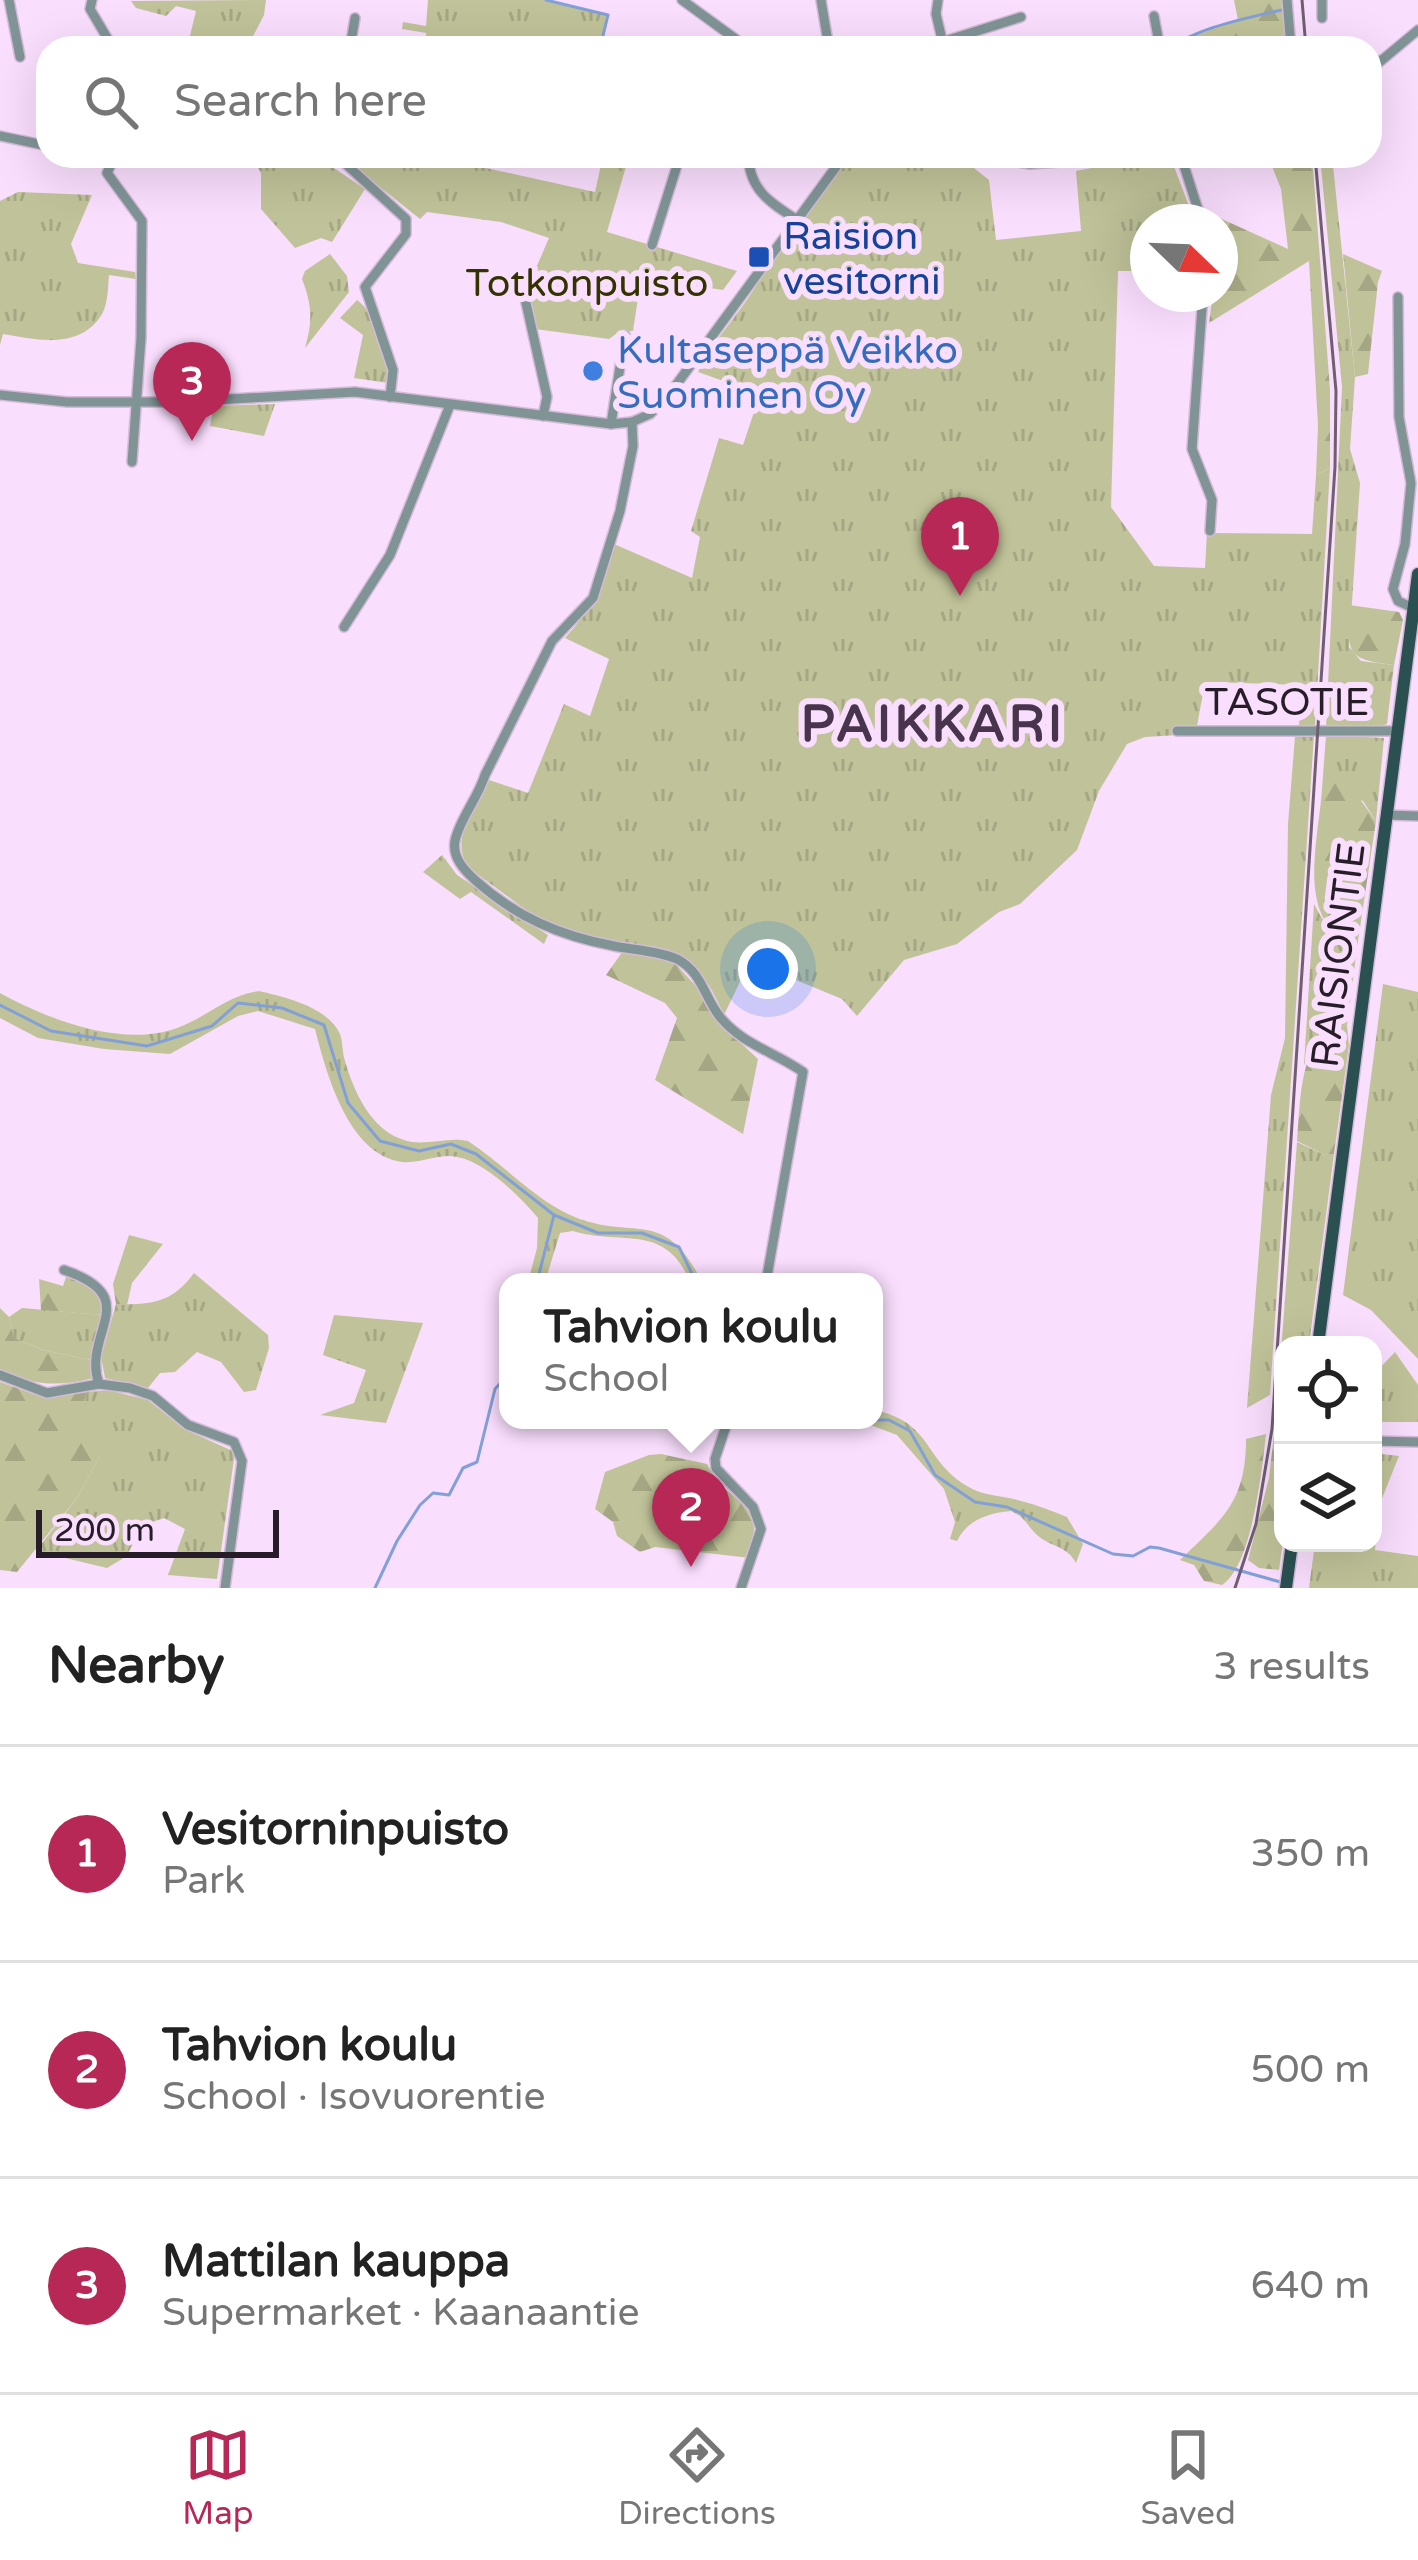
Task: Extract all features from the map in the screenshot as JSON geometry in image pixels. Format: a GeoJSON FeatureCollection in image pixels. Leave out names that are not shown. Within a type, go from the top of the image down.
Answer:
{"type":"FeatureCollection","features":[{"type":"Feature","properties":{"kind":"main road","name":"RAISIONTIE"},"geometry":{"type":"LineString","coordinates":[[1319,1336],[1418,574]]}},
{"type":"Feature","properties":{"kind":"street"},"geometry":{"type":"LineString","coordinates":[[9,0],[20,57]]}},
{"type":"Feature","properties":{"kind":"street"},"geometry":{"type":"LineString","coordinates":[[92,0],[90,9],[106,36]]}},
{"type":"Feature","properties":{"kind":"street"},"geometry":{"type":"LineString","coordinates":[[682,0],[732,36]]}},
{"type":"Feature","properties":{"kind":"street"},"geometry":{"type":"LineString","coordinates":[[821,0],[827,36]]}},
{"type":"Feature","properties":{"kind":"street"},"geometry":{"type":"LineString","coordinates":[[938,0],[941,36]]}},
{"type":"Feature","properties":{"kind":"street"},"geometry":{"type":"LineString","coordinates":[[1286,0],[1290,36]]}},
{"type":"Feature","properties":{"kind":"street"},"geometry":{"type":"LineString","coordinates":[[1322,0],[1322,17]]}},
{"type":"Feature","properties":{"kind":"street"},"geometry":{"type":"LineString","coordinates":[[1154,16],[1158,36]]}},
{"type":"Feature","properties":{"kind":"street"},"geometry":{"type":"LineString","coordinates":[[968,36],[1021,17]]}},
{"type":"Feature","properties":{"kind":"street"},"geometry":{"type":"LineString","coordinates":[[352,36],[355,18]]}},
{"type":"Feature","properties":{"kind":"street"},"geometry":{"type":"LineString","coordinates":[[1382,60],[1418,30]]}},
{"type":"Feature","properties":{"kind":"street"},"geometry":{"type":"LineString","coordinates":[[0,136],[36,144]]}},
{"type":"Feature","properties":{"kind":"street"},"geometry":{"type":"LineString","coordinates":[[109,168],[107,173],[142,220],[132,462]]}},
{"type":"Feature","properties":{"kind":"street"},"geometry":{"type":"LineString","coordinates":[[350,168],[406,219],[406,234],[365,287],[393,370],[391,397]]}},
{"type":"Feature","properties":{"kind":"street"},"geometry":{"type":"LineString","coordinates":[[652,245],[676,168]]}},
{"type":"Feature","properties":{"kind":"street"},"geometry":{"type":"LineString","coordinates":[[749,168],[760,195],[796,219]]}},
{"type":"Feature","properties":{"kind":"street"},"geometry":{"type":"LineString","coordinates":[[0,395],[138,402],[326,392],[611,424],[632,422],[650,414],[668,396],[835,168]]}},
{"type":"Feature","properties":{"kind":"street"},"geometry":{"type":"LineString","coordinates":[[1185,168],[1196,204]]}},
{"type":"Feature","properties":{"kind":"street"},"geometry":{"type":"LineString","coordinates":[[520,276],[547,398],[543,416]]}},
{"type":"Feature","properties":{"kind":"street"},"geometry":{"type":"LineString","coordinates":[[1398,297],[1399,417],[1412,483],[1405,544],[1393,589],[1398,601],[1413,608]]}},
{"type":"Feature","properties":{"kind":"street"},"geometry":{"type":"LineString","coordinates":[[1202,312],[1192,449],[1212,500],[1210,530]]}},
{"type":"Feature","properties":{"kind":"street"},"geometry":{"type":"LineString","coordinates":[[611,424],[626,335]]}},
{"type":"Feature","properties":{"kind":"street"},"geometry":{"type":"LineString","coordinates":[[344,627],[390,555],[450,405]]}},
{"type":"Feature","properties":{"kind":"street"},"geometry":{"type":"LineString","coordinates":[[632,422],[633,446],[620,511],[593,598],[552,641],[454,849],[466,872],[479,884],[534,922],[565,936],[681,961],[698,977],[715,1011],[733,1030],[765,1054],[803,1072],[768,1273]]}},
{"type":"Feature","properties":{"kind":"street","name":"TASOTIE"},"geometry":{"type":"LineString","coordinates":[[1177,731],[1397,731]]}},
{"type":"Feature","properties":{"kind":"street"},"geometry":{"type":"LineString","coordinates":[[1386,815],[1418,816]]}},
{"type":"Feature","properties":{"kind":"street"},"geometry":{"type":"LineString","coordinates":[[64,1270],[88,1278],[104,1293],[105,1329],[96,1360],[99,1384]]}},
{"type":"Feature","properties":{"kind":"street"},"geometry":{"type":"LineString","coordinates":[[0,1375],[47,1393],[99,1384],[142,1391],[178,1420],[239,1447],[242,1461],[225,1588]]}},
{"type":"Feature","properties":{"kind":"street"},"geometry":{"type":"LineString","coordinates":[[725,1429],[716,1468],[753,1508],[761,1529],[741,1588]]}},
{"type":"Feature","properties":{"kind":"street"},"geometry":{"type":"LineString","coordinates":[[1382,1441],[1418,1442]]}},
{"type":"Feature","properties":{"kind":"green space"},"geometry":{"type":"Polygon","coordinates":[[[266,0],[253,36],[190,36],[196,11],[176,6],[166,16],[136,8],[131,1],[266,0]]]}},
{"type":"Feature","properties":{"kind":"green space"},"geometry":{"type":"Polygon","coordinates":[[[428,0],[546,0],[608,15],[603,36],[426,36],[402,29],[403,22],[426,26],[428,0]]]}},
{"type":"Feature","properties":{"kind":"green space"},"geometry":{"type":"Polygon","coordinates":[[[1234,0],[1283,0],[1289,36],[1195,36],[1238,20],[1234,0]]]}},
{"type":"Feature","properties":{"kind":"green space"},"geometry":{"type":"Polygon","coordinates":[[[258,168],[334,168],[365,189],[332,242],[321,238],[295,248],[261,209],[258,168]]]}},
{"type":"Feature","properties":{"kind":"green space","name":"Totkonpuisto"},"geometry":{"type":"Polygon","coordinates":[[[356,168],[486,168],[595,192],[600,168],[626,168],[607,232],[737,271],[723,290],[641,278],[633,331],[620,331],[609,339],[535,329],[523,298],[549,238],[501,222],[427,212],[420,219],[356,168]]]}},
{"type":"Feature","properties":{"kind":"green space"},"geometry":{"type":"Polygon","coordinates":[[[840,168],[974,168],[989,180],[996,240],[1081,231],[1076,171],[1175,168],[1188,204],[1130,204],[1130,271],[1118,271],[1111,507],[1154,566],[1205,568],[1207,533],[1312,534],[1316,475],[1330,468],[1315,727],[1299,729],[1300,685],[1205,682],[1197,726],[1178,726],[1178,735],[1145,737],[1127,744],[1099,791],[1077,850],[1020,904],[999,912],[957,944],[904,960],[857,1016],[842,999],[750,961],[724,1015],[712,990],[689,963],[565,932],[541,921],[469,868],[461,846],[471,813],[489,780],[528,793],[564,704],[590,716],[609,659],[565,638],[596,594],[614,544],[692,578],[700,537],[691,531],[719,438],[743,445],[760,394],[698,372],[809,205],[840,168]]]}},
{"type":"Feature","properties":{"kind":"green space"},"geometry":{"type":"Polygon","coordinates":[[[1273,168],[1313,168],[1330,389],[1330,468],[1316,475],[1318,426],[1309,261],[1238,305],[1238,226],[1288,249],[1281,189],[1273,168]]]}},
{"type":"Feature","properties":{"kind":"green space"},"geometry":{"type":"Polygon","coordinates":[[[1321,168],[1333,168],[1355,377],[1350,449],[1360,483],[1349,647],[1361,661],[1394,665],[1387,724],[1381,726],[1326,727],[1342,387],[1321,168]]]}},
{"type":"Feature","properties":{"kind":"green space"},"geometry":{"type":"Polygon","coordinates":[[[18,192],[92,195],[71,244],[78,263],[135,272],[136,279],[109,275],[104,310],[93,325],[70,338],[3,334],[0,345],[0,201],[18,192]]]}},
{"type":"Feature","properties":{"kind":"green space"},"geometry":{"type":"Polygon","coordinates":[[[330,254],[347,276],[349,292],[305,348],[310,313],[302,279],[305,271],[330,254]]]}},
{"type":"Feature","properties":{"kind":"green space"},"geometry":{"type":"Polygon","coordinates":[[[1343,254],[1382,271],[1368,374],[1355,377],[1343,254]]]}},
{"type":"Feature","properties":{"kind":"green space"},"geometry":{"type":"Polygon","coordinates":[[[357,300],[381,338],[388,383],[354,378],[363,335],[340,318],[357,300]]]}},
{"type":"Feature","properties":{"kind":"green space"},"geometry":{"type":"Polygon","coordinates":[[[275,404],[264,436],[210,426],[214,406],[275,404]]]}},
{"type":"Feature","properties":{"kind":"green space"},"geometry":{"type":"Polygon","coordinates":[[[1349,605],[1399,612],[1403,620],[1394,665],[1365,660],[1352,650],[1349,605]]]}},
{"type":"Feature","properties":{"kind":"green space"},"geometry":{"type":"Polygon","coordinates":[[[1314,735],[1270,1395],[1247,1408],[1271,1095],[1285,1038],[1288,824],[1295,736],[1314,735]]]}},
{"type":"Feature","properties":{"kind":"green space"},"geometry":{"type":"Polygon","coordinates":[[[1326,735],[1384,738],[1376,821],[1363,801],[1322,789],[1326,735]]]}},
{"type":"Feature","properties":{"kind":"green space"},"geometry":{"type":"Polygon","coordinates":[[[1334,776],[1345,779],[1376,821],[1358,941],[1338,933],[1325,920],[1317,901],[1315,856],[1322,789],[1334,776]]]}},
{"type":"Feature","properties":{"kind":"green space"},"geometry":{"type":"Polygon","coordinates":[[[442,855],[457,875],[548,935],[544,944],[471,892],[460,899],[423,872],[442,855]]]}},
{"type":"Feature","properties":{"kind":"green space"},"geometry":{"type":"Polygon","coordinates":[[[1314,904],[1331,928],[1358,941],[1347,1026],[1336,1018],[1321,1031],[1304,1065],[1314,904]]]}},
{"type":"Feature","properties":{"kind":"green space"},"geometry":{"type":"Polygon","coordinates":[[[623,951],[674,962],[704,995],[714,1018],[758,1059],[743,1134],[655,1080],[677,1018],[665,1003],[606,975],[623,951]]]}},
{"type":"Feature","properties":{"kind":"green space"},"geometry":{"type":"Polygon","coordinates":[[[1383,984],[1418,992],[1418,1359],[1371,1310],[1343,1295],[1383,984]]]}},
{"type":"Feature","properties":{"kind":"green space"},"geometry":{"type":"Polygon","coordinates":[[[259,991],[281,996],[326,1017],[340,1034],[359,1097],[373,1119],[392,1135],[412,1142],[468,1141],[568,1214],[644,1230],[674,1242],[697,1273],[685,1273],[655,1243],[573,1231],[560,1233],[548,1273],[530,1273],[538,1218],[502,1182],[468,1160],[450,1156],[402,1162],[367,1144],[342,1109],[315,1029],[258,1011],[238,1016],[170,1054],[38,1038],[0,1018],[0,993],[89,1029],[160,1033],[259,991]]]}},
{"type":"Feature","properties":{"kind":"green space"},"geometry":{"type":"Polygon","coordinates":[[[1336,1018],[1347,1026],[1349,1045],[1334,1154],[1325,1155],[1297,1141],[1308,1059],[1336,1018]]]}},
{"type":"Feature","properties":{"kind":"green space"},"geometry":{"type":"Polygon","coordinates":[[[1297,1142],[1325,1155],[1334,1154],[1310,1336],[1282,1336],[1297,1142]]]}},
{"type":"Feature","properties":{"kind":"green space"},"geometry":{"type":"Polygon","coordinates":[[[129,1235],[163,1244],[132,1283],[127,1305],[116,1304],[113,1284],[129,1235]]]}},
{"type":"Feature","properties":{"kind":"green space"},"geometry":{"type":"Polygon","coordinates":[[[194,1273],[268,1335],[269,1348],[256,1390],[244,1392],[221,1362],[197,1352],[175,1372],[160,1373],[148,1388],[105,1378],[101,1357],[116,1304],[160,1300],[178,1291],[194,1273]]]}},
{"type":"Feature","properties":{"kind":"green space"},"geometry":{"type":"Polygon","coordinates":[[[67,1274],[92,1289],[103,1315],[41,1310],[39,1279],[63,1286],[67,1274]]]}},
{"type":"Feature","properties":{"kind":"green space"},"geometry":{"type":"Polygon","coordinates":[[[0,1308],[9,1317],[14,1338],[91,1360],[93,1378],[46,1383],[0,1369],[0,1308]]]}},
{"type":"Feature","properties":{"kind":"green space"},"geometry":{"type":"Polygon","coordinates":[[[22,1308],[103,1315],[91,1360],[14,1338],[9,1317],[22,1308]]]}},
{"type":"Feature","properties":{"kind":"green space"},"geometry":{"type":"Polygon","coordinates":[[[334,1315],[423,1323],[386,1423],[320,1415],[354,1403],[366,1370],[323,1355],[334,1315]]]}},
{"type":"Feature","properties":{"kind":"green space"},"geometry":{"type":"Polygon","coordinates":[[[1395,1352],[1418,1385],[1418,1422],[1382,1422],[1382,1366],[1395,1352]]]}},
{"type":"Feature","properties":{"kind":"green space"},"geometry":{"type":"Polygon","coordinates":[[[0,1382],[45,1398],[87,1392],[76,1426],[115,1440],[111,1456],[100,1456],[77,1498],[17,1572],[0,1570],[0,1382]]]}},
{"type":"Feature","properties":{"kind":"green space"},"geometry":{"type":"Polygon","coordinates":[[[108,1390],[148,1400],[184,1429],[235,1452],[217,1579],[168,1575],[185,1529],[164,1518],[134,1541],[127,1556],[107,1568],[36,1551],[114,1440],[75,1426],[87,1392],[108,1390]]]}},
{"type":"Feature","properties":{"kind":"green space"},"geometry":{"type":"Polygon","coordinates":[[[883,1413],[918,1432],[942,1465],[967,1486],[1067,1517],[1083,1544],[1076,1563],[1011,1511],[979,1519],[957,1541],[950,1539],[955,1522],[944,1489],[897,1435],[881,1429],[883,1413]]]}},
{"type":"Feature","properties":{"kind":"green space"},"geometry":{"type":"Polygon","coordinates":[[[1266,1434],[1254,1516],[1241,1558],[1222,1585],[1204,1581],[1194,1565],[1180,1560],[1229,1508],[1242,1479],[1246,1439],[1266,1434]]]}},
{"type":"Feature","properties":{"kind":"green space"},"geometry":{"type":"Polygon","coordinates":[[[1274,1434],[1274,1552],[1281,1552],[1279,1570],[1259,1568],[1248,1560],[1269,1478],[1274,1434]]]}},
{"type":"Feature","properties":{"kind":"green space"},"geometry":{"type":"Polygon","coordinates":[[[661,1454],[707,1464],[749,1511],[754,1537],[750,1558],[655,1547],[640,1552],[617,1536],[613,1522],[595,1509],[605,1472],[661,1454]]]}},
{"type":"Feature","properties":{"kind":"green space"},"geometry":{"type":"Polygon","coordinates":[[[1382,1454],[1399,1456],[1382,1498],[1382,1454]]]}},
{"type":"Feature","properties":{"kind":"green space"},"geometry":{"type":"Polygon","coordinates":[[[1382,1551],[1418,1556],[1418,1588],[1309,1588],[1314,1552],[1382,1551]]]}},
{"type":"Feature","properties":{"kind":"waterway"},"geometry":{"type":"LineString","coordinates":[[546,0],[608,15],[603,36]]}},
{"type":"Feature","properties":{"kind":"waterway"},"geometry":{"type":"LineString","coordinates":[[1191,36],[1286,9]]}},
{"type":"Feature","properties":{"kind":"waterway"},"geometry":{"type":"LineString","coordinates":[[0,1005],[51,1031],[147,1046],[212,1026],[238,1003],[282,1008],[324,1025],[348,1103],[380,1141],[419,1151],[451,1144],[476,1154],[554,1215],[598,1233],[642,1233],[679,1247],[692,1273]]}},
{"type":"Feature","properties":{"kind":"waterway"},"geometry":{"type":"LineString","coordinates":[[539,1273],[554,1215]]}},
{"type":"Feature","properties":{"kind":"waterway"},"geometry":{"type":"LineString","coordinates":[[375,1588],[420,1505],[433,1493],[449,1495],[463,1468],[477,1462],[499,1385]]}},
{"type":"Feature","properties":{"kind":"waterway"},"geometry":{"type":"LineString","coordinates":[[883,1420],[910,1431],[935,1475],[975,1502],[1007,1507],[1113,1554],[1133,1556],[1150,1547],[1159,1548],[1284,1583]]}},
{"type":"Feature","properties":{"kind":"railway"},"geometry":{"type":"LineString","coordinates":[[1302,0],[1305,36]]}},
{"type":"Feature","properties":{"kind":"railway"},"geometry":{"type":"LineString","coordinates":[[1235,1588],[1256,1524],[1272,1429],[1335,467],[1336,391],[1316,168]]}},
{"type":"Feature","properties":{"kind":"place","name":"Raision vesitorni"},"geometry":{"type":"Point","coordinates":[759,257]}},
{"type":"Feature","properties":{"kind":"place","name":"Kultaseppä Veikko Suominen Oy"},"geometry":{"type":"Point","coordinates":[593,371]}},
{"type":"Feature","properties":{"kind":"place","name":"Mattilan kauppa"},"geometry":{"type":"Point","coordinates":[192,441]}},
{"type":"Feature","properties":{"kind":"place","name":"Vesitorninpuisto"},"geometry":{"type":"Point","coordinates":[960,596]}},
{"type":"Feature","properties":{"kind":"place","name":"Tahvion koulu"},"geometry":{"type":"Point","coordinates":[691,1567]}},
{"type":"Feature","properties":{"kind":"district","name":"PAIKKARI"},"geometry":{"type":"Point","coordinates":[933,723]}}]}
